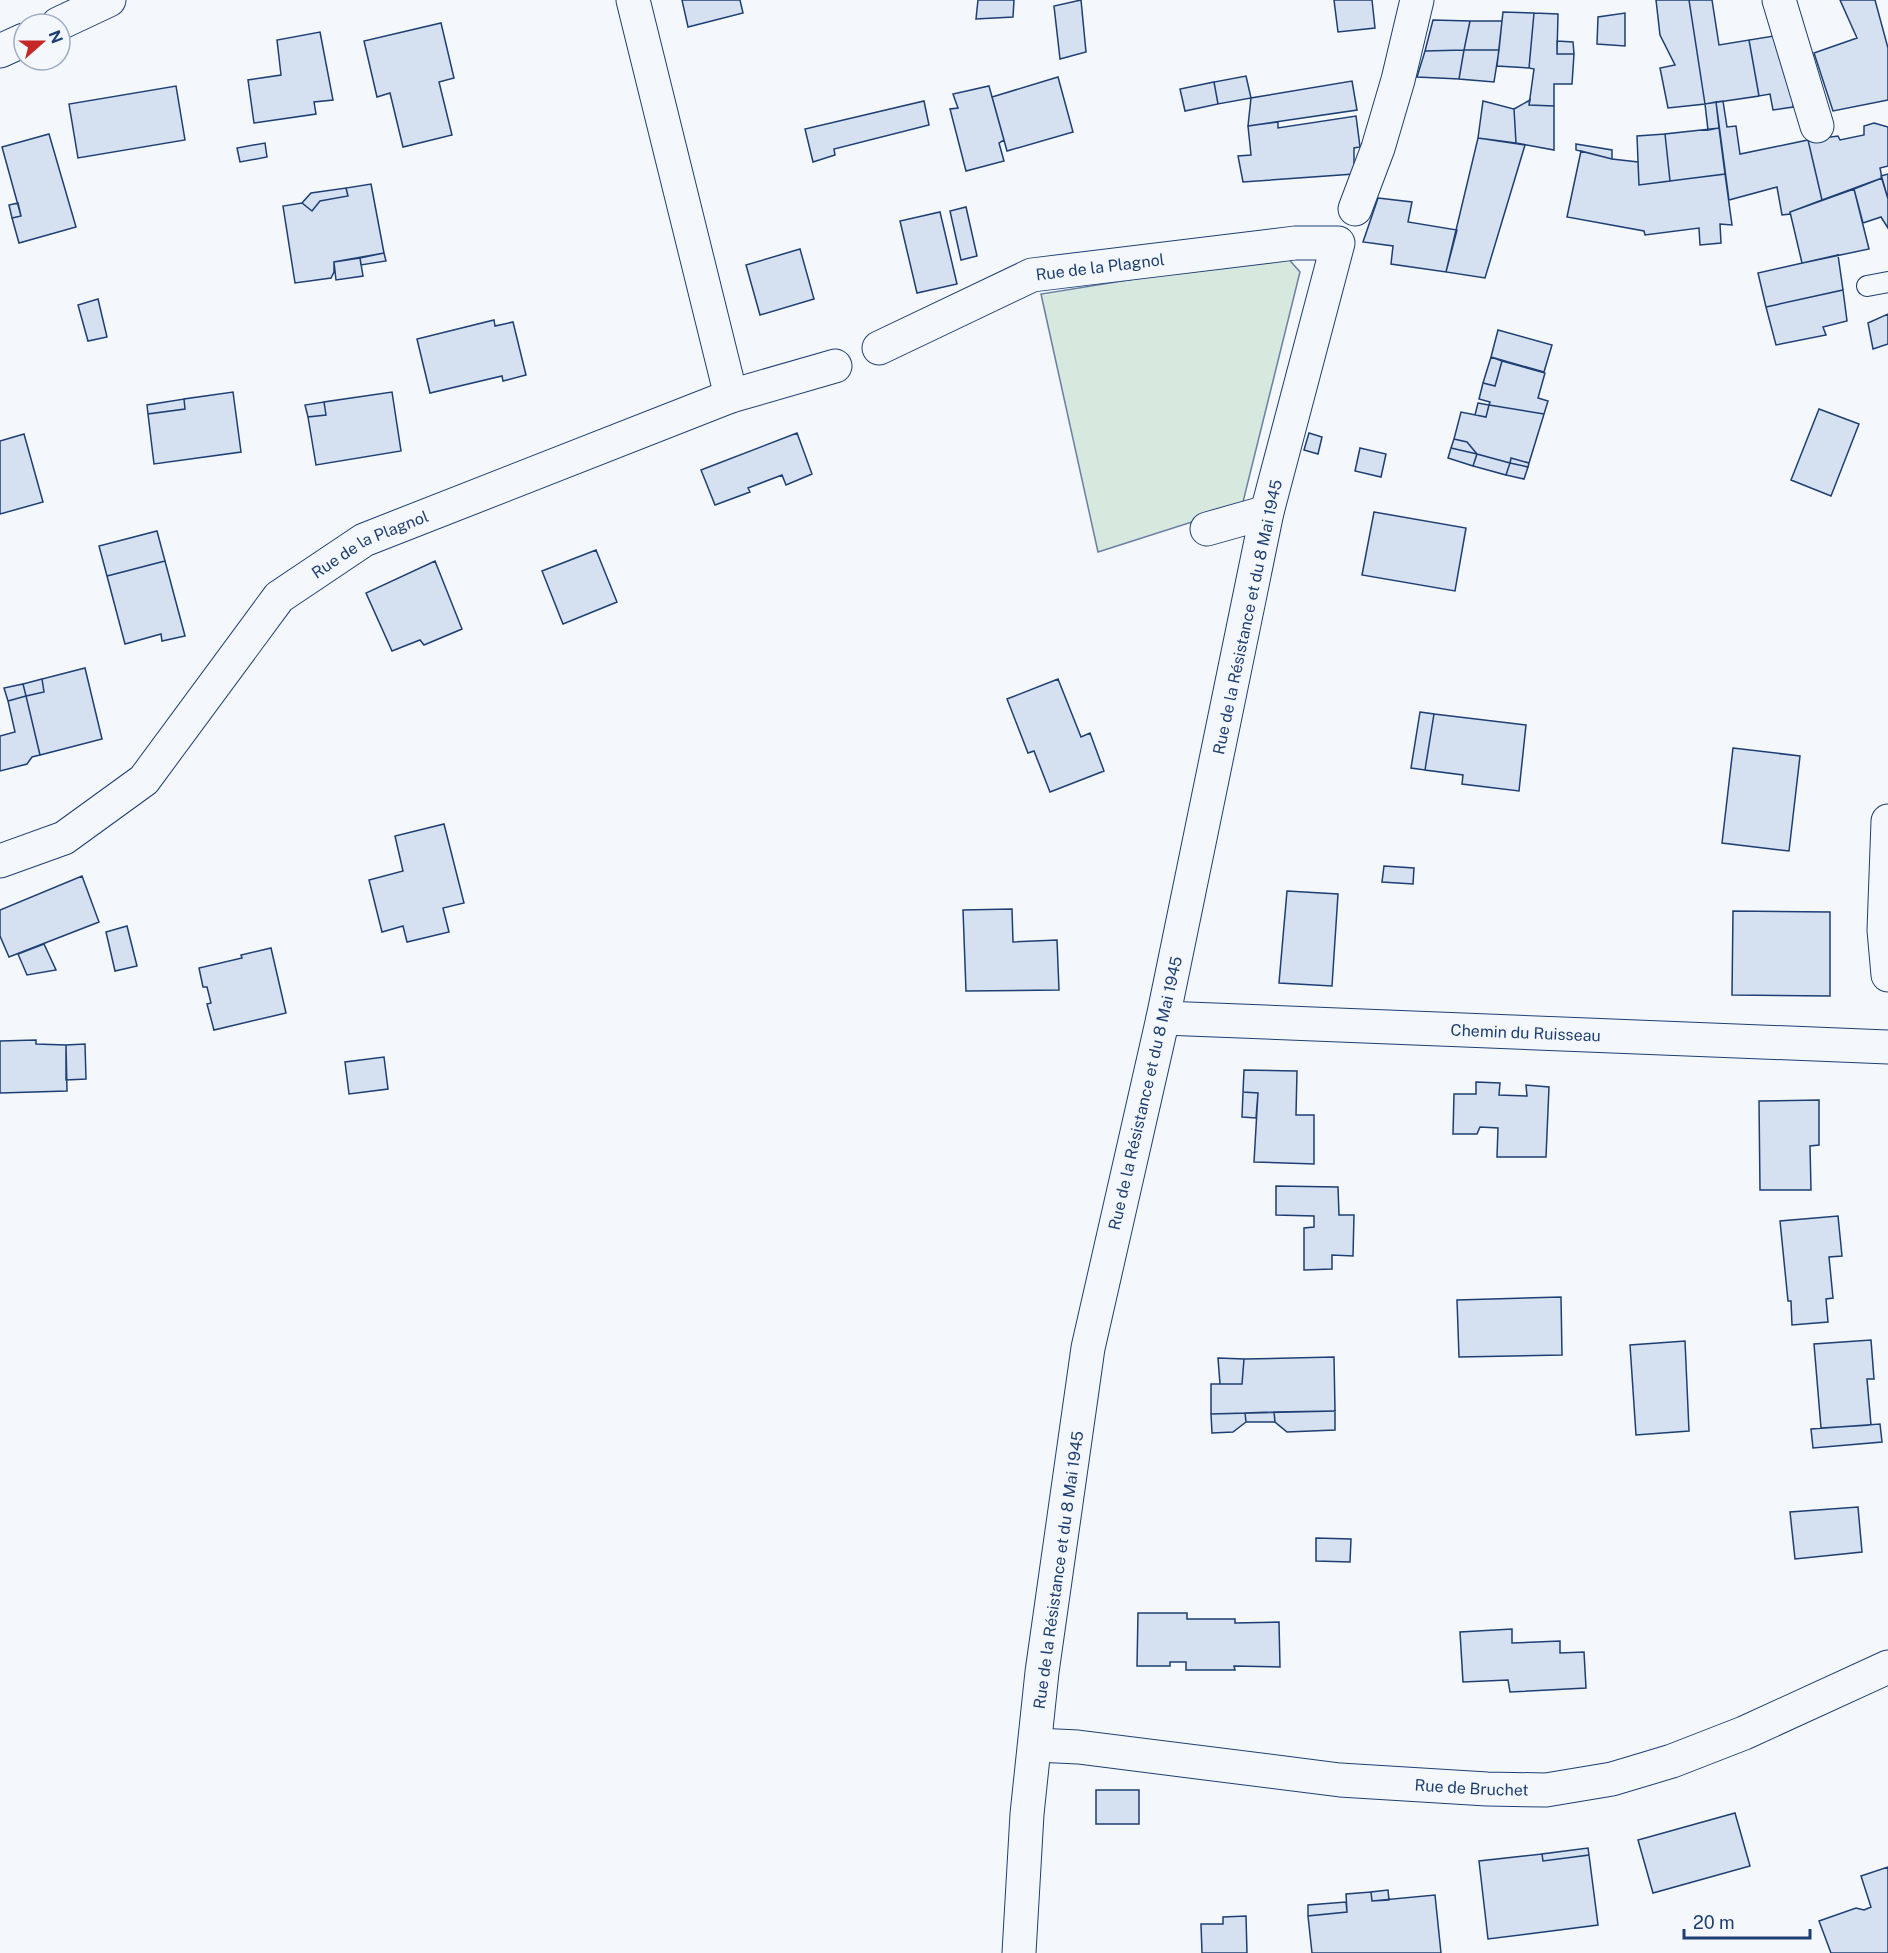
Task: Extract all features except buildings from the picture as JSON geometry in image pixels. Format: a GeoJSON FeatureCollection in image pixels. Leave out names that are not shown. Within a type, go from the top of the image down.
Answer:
{"type":"FeatureCollection","features":[{"type":"Feature","properties":{"kind":"street"},"geometry":{"type":"LineString","coordinates":[[72,17],[109,0]]}},
{"type":"Feature","properties":{"kind":"street"},"geometry":{"type":"LineString","coordinates":[[633,0],[731,396]]}},
{"type":"Feature","properties":{"kind":"street"},"geometry":{"type":"LineString","coordinates":[[1355,209],[1382,137],[1417,0]]}},
{"type":"Feature","properties":{"kind":"street"},"geometry":{"type":"LineString","coordinates":[[1779,0],[1816,126]]}},
{"type":"Feature","properties":{"kind":"street","name":"Rue de la Plagnol"},"geometry":{"type":"LineString","coordinates":[[879,348],[1032,276],[1295,243],[1338,243]]}},
{"type":"Feature","properties":{"kind":"street","name":"Rue de la Résistance et du 8 Mai 1945"},"geometry":{"type":"LineString","coordinates":[[1019,1953],[1027,1814],[1042,1672],[1088,1348],[1163,1018],[1267,512],[1338,243]]}},
{"type":"Feature","properties":{"kind":"street","name":"Rue de la Plagnol"},"geometry":{"type":"LineString","coordinates":[[0,861],[64,838],[144,780],[279,597],[364,540],[731,396],[835,366]]}},
{"type":"Feature","properties":{"kind":"street"},"geometry":{"type":"LineString","coordinates":[[1207,529],[1267,512]]}},
{"type":"Feature","properties":{"kind":"street"},"geometry":{"type":"LineString","coordinates":[[1888,821],[1884,930],[1888,975]]}},
{"type":"Feature","properties":{"kind":"street","name":"Chemin du Ruisseau"},"geometry":{"type":"LineString","coordinates":[[1163,1018],[1888,1047]]}},
{"type":"Feature","properties":{"kind":"street","name":"Rue de Bruchet"},"geometry":{"type":"LineString","coordinates":[[1036,1745],[1078,1747],[1340,1780],[1487,1789],[1546,1790],[1612,1779],[1672,1761],[1744,1733],[1888,1667]]}},
{"type":"Feature","properties":{"kind":"lane"},"geometry":{"type":"LineString","coordinates":[[1868,286],[1888,282]]}},
{"type":"Feature","properties":{"kind":"shaded area"},"geometry":{"type":"Polygon","coordinates":[[[1285,255],[1300,272],[1242,506],[1098,552],[1041,294],[1285,255]]]}}]}
